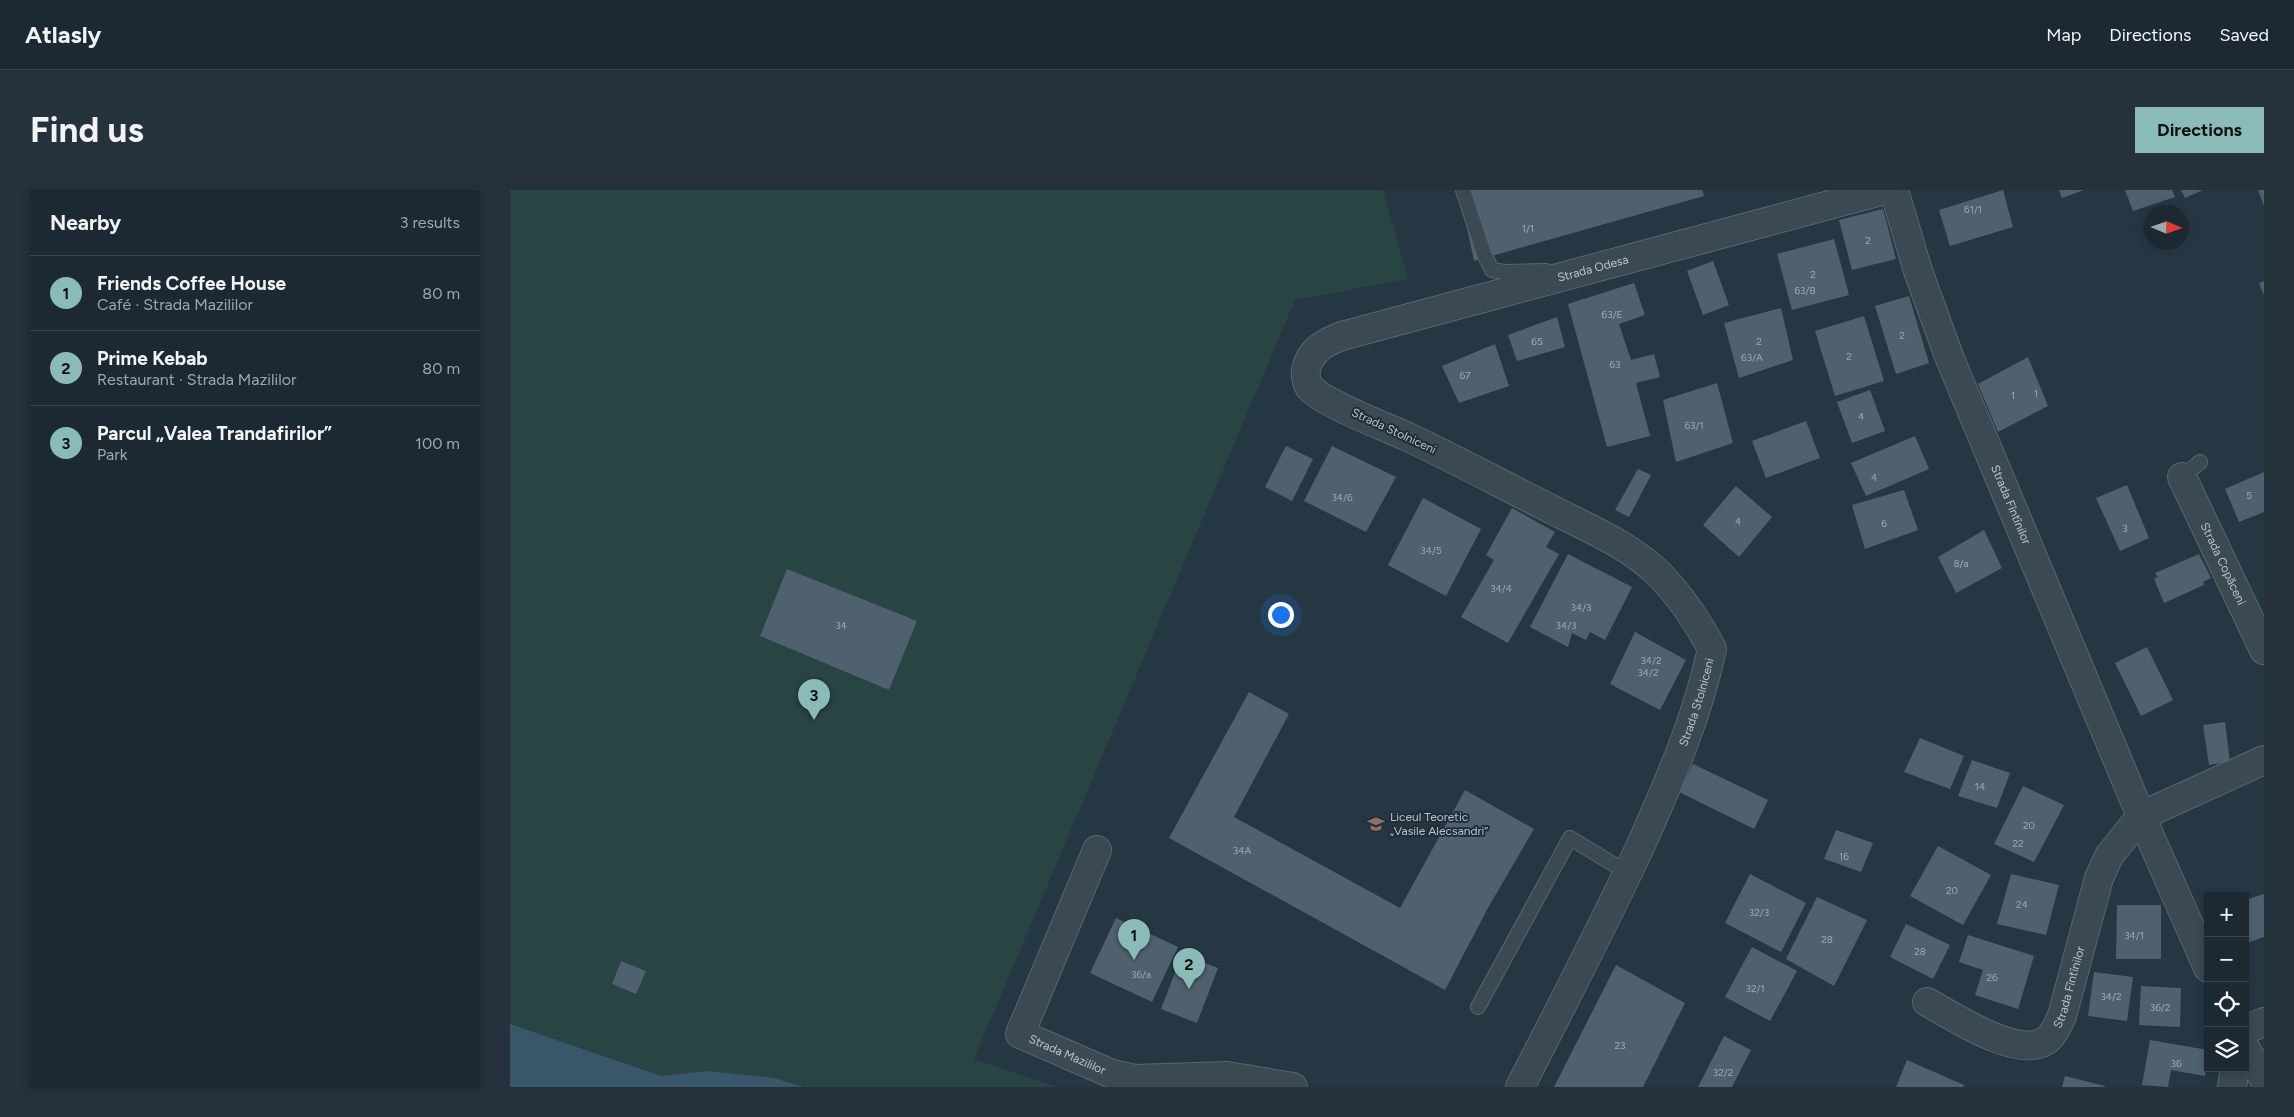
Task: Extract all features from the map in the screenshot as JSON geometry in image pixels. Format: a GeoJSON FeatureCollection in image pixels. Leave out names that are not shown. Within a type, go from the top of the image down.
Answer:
{"type":"FeatureCollection","features":[{"type":"Feature","properties":{"kind":"street","name":"Strada Odesa"},"geometry":{"type":"LineString","coordinates":[[1308,360],[1315,350],[1328,341],[1342,336],[1885,190]]}},
{"type":"Feature","properties":{"kind":"street","name":"Strada Fîntînilor"},"geometry":{"type":"LineString","coordinates":[[1894,190],[1918,271],[1950,359],[2141,816],[2204,959]]}},
{"type":"Feature","properties":{"kind":"street","name":"Strada Stolniceni"},"geometry":{"type":"LineString","coordinates":[[1308,360],[1305,375],[1309,387],[1326,399],[1420,443],[1628,549],[1659,574],[1696,620],[1712,649],[1690,731],[1628,873],[1520,1087]]}},
{"type":"Feature","properties":{"kind":"street","name":"Strada Copăceni"},"geometry":{"type":"LineString","coordinates":[[2191,469],[2264,650]]}},
{"type":"Feature","properties":{"kind":"street"},"geometry":{"type":"LineString","coordinates":[[2141,816],[2264,760]]}},
{"type":"Feature","properties":{"kind":"street","name":"Strada Fîntînilor"},"geometry":{"type":"LineString","coordinates":[[1928,1002],[2000,1040],[2013,1044],[2039,1044],[2048,1039],[2056,1030],[2062,1016],[2100,878],[2109,856],[2141,816]]}},
{"type":"Feature","properties":{"kind":"street","name":"Strada Mazililor"},"geometry":{"type":"LineString","coordinates":[[1097,850],[1020,1034],[1112,1074],[1135,1079],[1178,1082],[1226,1076],[1293,1087]]}},
{"type":"Feature","properties":{"kind":"street"},"geometry":{"type":"LineString","coordinates":[[2249,1028],[2264,1022]]}},
{"type":"Feature","properties":{"kind":"street"},"geometry":{"type":"LineString","coordinates":[[2249,1055],[2264,1079]]}},
{"type":"Feature","properties":{"kind":"street"},"geometry":{"type":"LineString","coordinates":[[2232,1087],[2234,1072]]}},
{"type":"Feature","properties":{"kind":"lane"},"geometry":{"type":"LineString","coordinates":[[1463,190],[1484,254],[1492,270],[1505,272],[1590,270]]}},
{"type":"Feature","properties":{"kind":"lane"},"geometry":{"type":"LineString","coordinates":[[1478,1006],[1570,838],[1628,873]]}},
{"type":"Feature","properties":{"kind":"green space"},"geometry":{"type":"Polygon","coordinates":[[[510,190],[1383,190],[1408,279],[1295,300],[974,1059],[1057,1087],[510,1087],[510,190]]]}},
{"type":"Feature","properties":{"kind":"water"},"geometry":{"type":"Polygon","coordinates":[[[510,1024],[661,1076],[707,1071],[774,1078],[803,1087],[510,1087],[510,1024]]]}},
{"type":"Feature","properties":{"kind":"building"},"geometry":{"type":"Polygon","coordinates":[[[1459,190],[1702,190],[1704,196],[1474,261],[1459,190]]]}},
{"type":"Feature","properties":{"kind":"building"},"geometry":{"type":"Polygon","coordinates":[[[2003,190],[2013,227],[1950,246],[1939,210],[2003,190]]]}},
{"type":"Feature","properties":{"kind":"building"},"geometry":{"type":"Polygon","coordinates":[[[2059,190],[2084,190],[2062,198],[2059,190]]]}},
{"type":"Feature","properties":{"kind":"building"},"geometry":{"type":"Polygon","coordinates":[[[2125,190],[2172,190],[2175,197],[2151,205],[2144,205],[2144,207],[2133,211],[2125,190]]]}},
{"type":"Feature","properties":{"kind":"building"},"geometry":{"type":"Polygon","coordinates":[[[2181,190],[2203,190],[2185,198],[2181,190]]]}},
{"type":"Feature","properties":{"kind":"building"},"geometry":{"type":"Polygon","coordinates":[[[2258,190],[2264,190],[2264,206],[2258,190]]]}},
{"type":"Feature","properties":{"kind":"building"},"geometry":{"type":"Polygon","coordinates":[[[1883,209],[1896,259],[1852,270],[1839,220],[1883,209]]]}},
{"type":"Feature","properties":{"kind":"building"},"geometry":{"type":"Polygon","coordinates":[[[1834,239],[1849,295],[1792,310],[1777,254],[1834,239]]]}},
{"type":"Feature","properties":{"kind":"building"},"geometry":{"type":"Polygon","coordinates":[[[1713,261],[1729,305],[1703,315],[1687,271],[1713,261]]]}},
{"type":"Feature","properties":{"kind":"building"},"geometry":{"type":"Polygon","coordinates":[[[2264,281],[2264,295],[2259,283],[2264,281]]]}},
{"type":"Feature","properties":{"kind":"building"},"geometry":{"type":"Polygon","coordinates":[[[1634,283],[1645,315],[1619,324],[1631,360],[1654,354],[1660,377],[1636,383],[1650,436],[1607,447],[1568,304],[1634,283]]]}},
{"type":"Feature","properties":{"kind":"building"},"geometry":{"type":"Polygon","coordinates":[[[1909,296],[1929,363],[1896,374],[1875,306],[1909,296]]]}},
{"type":"Feature","properties":{"kind":"building"},"geometry":{"type":"Polygon","coordinates":[[[1781,308],[1793,360],[1739,378],[1724,323],[1781,308]]]}},
{"type":"Feature","properties":{"kind":"building"},"geometry":{"type":"Polygon","coordinates":[[[1864,316],[1884,381],[1835,396],[1815,331],[1864,316]]]}},
{"type":"Feature","properties":{"kind":"building"},"geometry":{"type":"Polygon","coordinates":[[[1557,317],[1565,347],[1517,361],[1508,335],[1557,317]]]}},
{"type":"Feature","properties":{"kind":"building"},"geometry":{"type":"Polygon","coordinates":[[[1495,344],[1509,386],[1459,403],[1442,366],[1495,344]]]}},
{"type":"Feature","properties":{"kind":"building"},"geometry":{"type":"Polygon","coordinates":[[[2028,357],[2048,406],[1998,432],[1978,384],[2028,357]]]}},
{"type":"Feature","properties":{"kind":"building"},"geometry":{"type":"Polygon","coordinates":[[[1717,383],[1733,443],[1676,462],[1663,400],[1717,383]]]}},
{"type":"Feature","properties":{"kind":"building"},"geometry":{"type":"Polygon","coordinates":[[[1870,390],[1885,431],[1852,443],[1837,402],[1870,390]]]}},
{"type":"Feature","properties":{"kind":"building"},"geometry":{"type":"Polygon","coordinates":[[[1806,421],[1820,458],[1766,478],[1752,441],[1806,421]]]}},
{"type":"Feature","properties":{"kind":"building"},"geometry":{"type":"Polygon","coordinates":[[[1915,436],[1929,469],[1866,496],[1851,463],[1915,436]]]}},
{"type":"Feature","properties":{"kind":"building"},"geometry":{"type":"Polygon","coordinates":[[[1286,446],[1313,459],[1292,501],[1265,487],[1286,446]]]}},
{"type":"Feature","properties":{"kind":"building"},"geometry":{"type":"Polygon","coordinates":[[[1332,446],[1396,477],[1366,532],[1304,501],[1332,446]]]}},
{"type":"Feature","properties":{"kind":"building"},"geometry":{"type":"Polygon","coordinates":[[[1638,469],[1651,475],[1629,517],[1615,510],[1638,469]]]}},
{"type":"Feature","properties":{"kind":"building"},"geometry":{"type":"Polygon","coordinates":[[[2264,472],[2264,512],[2239,522],[2225,489],[2264,472]]]}},
{"type":"Feature","properties":{"kind":"building"},"geometry":{"type":"Polygon","coordinates":[[[2127,485],[2149,538],[2120,551],[2096,498],[2127,485]]]}},
{"type":"Feature","properties":{"kind":"building"},"geometry":{"type":"Polygon","coordinates":[[[1736,486],[1772,517],[1739,557],[1703,525],[1736,486]]]}},
{"type":"Feature","properties":{"kind":"building"},"geometry":{"type":"Polygon","coordinates":[[[1904,490],[1918,530],[1865,549],[1852,505],[1904,490]]]}},
{"type":"Feature","properties":{"kind":"building"},"geometry":{"type":"Polygon","coordinates":[[[1423,498],[1481,529],[1446,596],[1388,565],[1423,498]]]}},
{"type":"Feature","properties":{"kind":"building"},"geometry":{"type":"Polygon","coordinates":[[[1512,508],[1555,532],[1546,547],[1559,554],[1508,643],[1461,617],[1494,560],[1486,555],[1512,508]]]}},
{"type":"Feature","properties":{"kind":"building"},"geometry":{"type":"Polygon","coordinates":[[[1984,530],[2002,568],[1956,593],[1938,557],[1984,530]]]}},
{"type":"Feature","properties":{"kind":"building"},"geometry":{"type":"Polygon","coordinates":[[[1568,554],[1632,587],[1605,640],[1590,632],[1586,640],[1572,633],[1568,647],[1530,627],[1568,554]]]}},
{"type":"Feature","properties":{"kind":"building"},"geometry":{"type":"Polygon","coordinates":[[[2199,554],[2211,578],[2203,582],[2204,585],[2164,603],[2154,579],[2158,577],[2155,573],[2199,554]]]}},
{"type":"Feature","properties":{"kind":"building"},"geometry":{"type":"Polygon","coordinates":[[[787,569],[917,621],[889,690],[760,636],[787,569]]]}},
{"type":"Feature","properties":{"kind":"building"},"geometry":{"type":"Polygon","coordinates":[[[1635,632],[1686,660],[1660,710],[1610,684],[1635,632]]]}},
{"type":"Feature","properties":{"kind":"building"},"geometry":{"type":"Polygon","coordinates":[[[2147,647],[2173,700],[2141,716],[2115,663],[2147,647]]]}},
{"type":"Feature","properties":{"kind":"building"},"geometry":{"type":"Polygon","coordinates":[[[1249,692],[1289,714],[1234,817],[1400,908],[1465,790],[1534,829],[1489,906],[1445,990],[1169,838],[1249,692]]]}},
{"type":"Feature","properties":{"kind":"building"},"geometry":{"type":"Polygon","coordinates":[[[2225,722],[2230,762],[2209,765],[2203,725],[2225,722]]]}},
{"type":"Feature","properties":{"kind":"building"},"geometry":{"type":"Polygon","coordinates":[[[1920,738],[1964,756],[1950,789],[1904,772],[1920,738]]]}},
{"type":"Feature","properties":{"kind":"building"},"geometry":{"type":"Polygon","coordinates":[[[1972,760],[2010,773],[1997,808],[1958,796],[1972,760]]]}},
{"type":"Feature","properties":{"kind":"building"},"geometry":{"type":"Polygon","coordinates":[[[1693,764],[1768,800],[1754,829],[1679,792],[1693,764]]]}},
{"type":"Feature","properties":{"kind":"building"},"geometry":{"type":"Polygon","coordinates":[[[2023,786],[2064,805],[2034,862],[1994,844],[2023,786]]]}},
{"type":"Feature","properties":{"kind":"building"},"geometry":{"type":"Polygon","coordinates":[[[1836,830],[1873,843],[1861,872],[1824,859],[1836,830]]]}},
{"type":"Feature","properties":{"kind":"building"},"geometry":{"type":"Polygon","coordinates":[[[1938,846],[1991,875],[1963,925],[1910,896],[1938,846]]]}},
{"type":"Feature","properties":{"kind":"building"},"geometry":{"type":"Polygon","coordinates":[[[1750,874],[1806,903],[1781,952],[1725,923],[1750,874]]]}},
{"type":"Feature","properties":{"kind":"building"},"geometry":{"type":"Polygon","coordinates":[[[2011,874],[2059,885],[2046,935],[1997,924],[2011,874]]]}},
{"type":"Feature","properties":{"kind":"building"},"geometry":{"type":"Polygon","coordinates":[[[2264,894],[2264,937],[2249,942],[2249,937],[2249,899],[2264,894]]]}},
{"type":"Feature","properties":{"kind":"building"},"geometry":{"type":"Polygon","coordinates":[[[1817,897],[1867,920],[1834,986],[1786,959],[1817,897]]]}},
{"type":"Feature","properties":{"kind":"building"},"geometry":{"type":"Polygon","coordinates":[[[2117,905],[2161,905],[2161,959],[2116,959],[2117,905]]]}},
{"type":"Feature","properties":{"kind":"building"},"geometry":{"type":"Polygon","coordinates":[[[1116,918],[1178,947],[1152,1002],[1090,973],[1116,918]]]}},
{"type":"Feature","properties":{"kind":"building"},"geometry":{"type":"Polygon","coordinates":[[[1906,924],[1950,945],[1933,979],[1890,957],[1906,924]]]}},
{"type":"Feature","properties":{"kind":"building"},"geometry":{"type":"Polygon","coordinates":[[[1968,935],[2034,956],[2018,1009],[1975,995],[1983,970],[1959,962],[1968,935]]]}},
{"type":"Feature","properties":{"kind":"building"},"geometry":{"type":"Polygon","coordinates":[[[1752,947],[1797,971],[1770,1021],[1725,997],[1752,947]]]}},
{"type":"Feature","properties":{"kind":"building"},"geometry":{"type":"Polygon","coordinates":[[[1182,954],[1218,968],[1197,1023],[1161,1009],[1182,954]]]}},
{"type":"Feature","properties":{"kind":"building"},"geometry":{"type":"Polygon","coordinates":[[[621,961],[646,971],[636,994],[612,984],[621,961]]]}},
{"type":"Feature","properties":{"kind":"building"},"geometry":{"type":"Polygon","coordinates":[[[1616,965],[1685,1003],[1643,1087],[1554,1087],[1616,965]]]}},
{"type":"Feature","properties":{"kind":"building"},"geometry":{"type":"Polygon","coordinates":[[[2094,972],[2133,977],[2127,1021],[2088,1016],[2094,972]]]}},
{"type":"Feature","properties":{"kind":"building"},"geometry":{"type":"Polygon","coordinates":[[[2141,986],[2181,988],[2180,1027],[2139,1025],[2141,986]]]}},
{"type":"Feature","properties":{"kind":"building"},"geometry":{"type":"Polygon","coordinates":[[[1724,1036],[1751,1050],[1732,1087],[1698,1087],[1724,1036]]]}},
{"type":"Feature","properties":{"kind":"building"},"geometry":{"type":"Polygon","coordinates":[[[2150,1040],[2204,1049],[2205,1076],[2171,1070],[2168,1087],[2142,1085],[2150,1040]]]}},
{"type":"Feature","properties":{"kind":"building"},"geometry":{"type":"Polygon","coordinates":[[[1907,1060],[1964,1085],[1963,1087],[1896,1087],[1907,1060]]]}},
{"type":"Feature","properties":{"kind":"building"},"geometry":{"type":"Polygon","coordinates":[[[2065,1076],[2105,1086],[2105,1087],[2062,1087],[2065,1076]]]}},
{"type":"Feature","properties":{"kind":"place","name":"Parcul „Valea Trandafirilor”"},"geometry":{"type":"Point","coordinates":[814,720]}},
{"type":"Feature","properties":{"kind":"place","name":"Liceul Teoretic „Vasile Alecsandri”"},"geometry":{"type":"Point","coordinates":[1376,824]}},
{"type":"Feature","properties":{"kind":"place","name":"Friends Coffee House"},"geometry":{"type":"Point","coordinates":[1134,960]}},
{"type":"Feature","properties":{"kind":"place","name":"Prime Kebab"},"geometry":{"type":"Point","coordinates":[1189,989]}}]}
